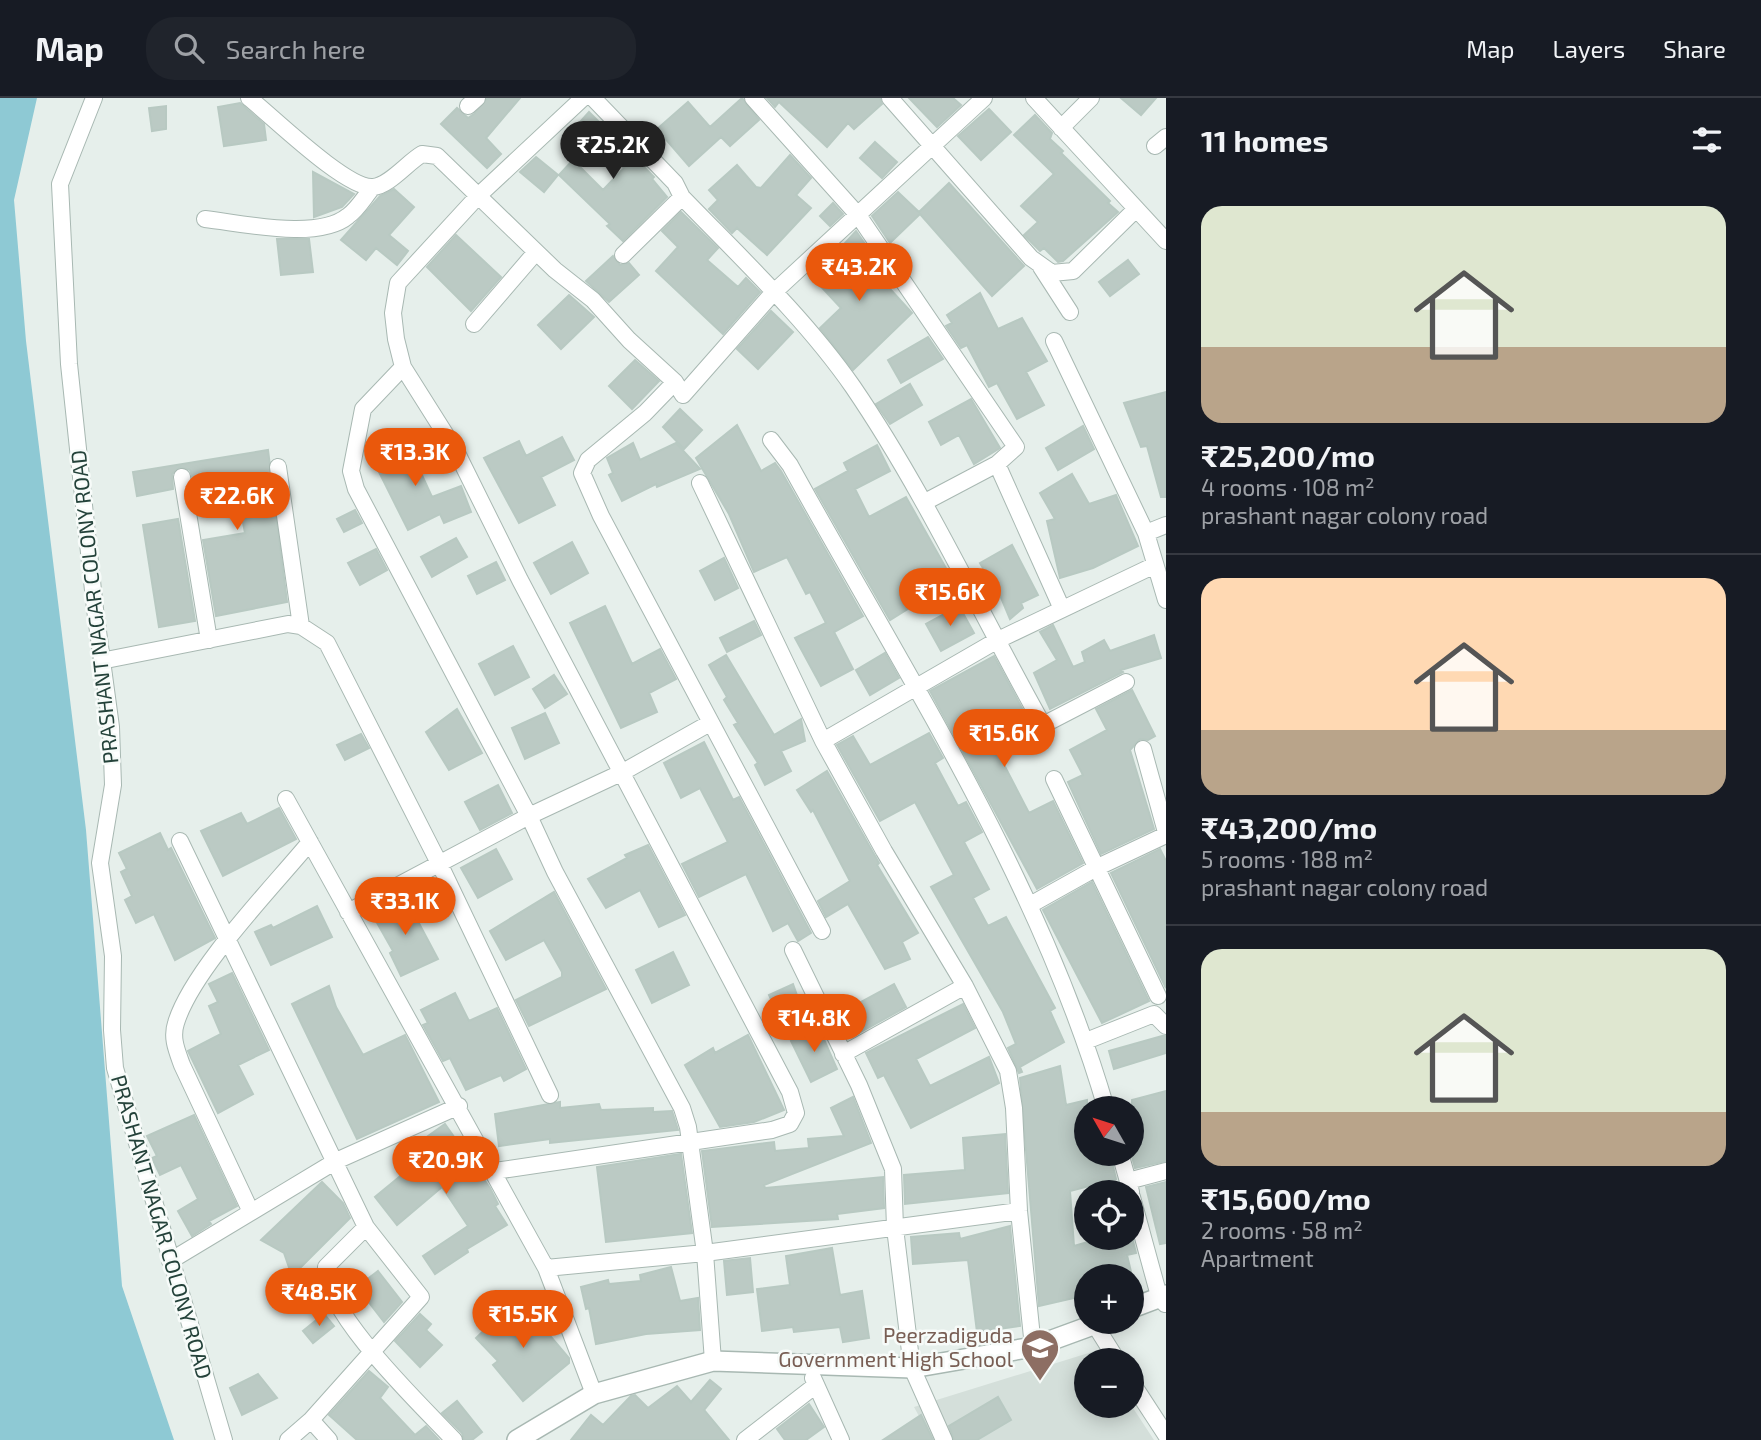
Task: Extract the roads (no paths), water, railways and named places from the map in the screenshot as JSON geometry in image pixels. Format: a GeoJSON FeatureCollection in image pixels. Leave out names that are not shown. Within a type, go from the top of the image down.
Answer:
{"type":"FeatureCollection","features":[{"type":"Feature","properties":{"kind":"street","name":"PRASHANT NAGAR COLONY ROAD"},"geometry":{"type":"LineString","coordinates":[[94,98],[60,184],[69,364],[101,661],[111,727],[113,786],[100,863],[113,956],[112,1030],[115,1068],[224,1440]]}},
{"type":"Feature","properties":{"kind":"street"},"geometry":{"type":"LineString","coordinates":[[249,98],[302,145],[354,181],[373,187]]}},
{"type":"Feature","properties":{"kind":"street"},"geometry":{"type":"LineString","coordinates":[[495,1171],[772,1130],[790,1124],[795,1119],[795,1107],[790,1092],[520,580],[456,451],[402,367],[393,313],[398,283],[478,196],[583,98]]}},
{"type":"Feature","properties":{"kind":"street"},"geometry":{"type":"LineString","coordinates":[[593,98],[676,183],[682,197],[773,293],[852,386],[925,502],[996,641],[1044,725],[1126,682]]}},
{"type":"Feature","properties":{"kind":"street"},"geometry":{"type":"LineString","coordinates":[[753,98],[858,215],[1016,447],[997,464],[925,502]]}},
{"type":"Feature","properties":{"kind":"street"},"geometry":{"type":"LineString","coordinates":[[890,98],[1041,267],[1070,312]]}},
{"type":"Feature","properties":{"kind":"street"},"geometry":{"type":"LineString","coordinates":[[205,219],[287,228],[332,226],[349,216],[373,187],[422,154],[430,153],[443,161],[536,252],[593,300],[629,340],[674,382],[683,395],[773,293],[985,98]]}},
{"type":"Feature","properties":{"kind":"street"},"geometry":{"type":"LineString","coordinates":[[1034,98],[1165,239]]}},
{"type":"Feature","properties":{"kind":"street"},"geometry":{"type":"LineString","coordinates":[[1061,128],[1091,98]]}},
{"type":"Feature","properties":{"kind":"street"},"geometry":{"type":"LineString","coordinates":[[623,255],[682,197]]}},
{"type":"Feature","properties":{"kind":"street"},"geometry":{"type":"LineString","coordinates":[[1041,267],[1052,273],[1073,271],[1136,209]]}},
{"type":"Feature","properties":{"kind":"street"},"geometry":{"type":"LineString","coordinates":[[474,324],[536,252]]}},
{"type":"Feature","properties":{"kind":"street"},"geometry":{"type":"LineString","coordinates":[[1054,341],[1146,533],[1166,600]]}},
{"type":"Feature","properties":{"kind":"street"},"geometry":{"type":"LineString","coordinates":[[402,367],[363,409],[351,471],[356,489],[529,816],[555,872],[682,1108],[705,1253],[713,1362]]}},
{"type":"Feature","properties":{"kind":"street"},"geometry":{"type":"LineString","coordinates":[[674,382],[645,413],[588,460],[582,473],[601,516],[822,932]]}},
{"type":"Feature","properties":{"kind":"street"},"geometry":{"type":"LineString","coordinates":[[771,440],[790,466],[992,829],[1030,905],[1086,1041],[1102,1096]]}},
{"type":"Feature","properties":{"kind":"street"},"geometry":{"type":"LineString","coordinates":[[997,464],[1062,609]]}},
{"type":"Feature","properties":{"kind":"street"},"geometry":{"type":"LineString","coordinates":[[278,467],[301,626]]}},
{"type":"Feature","properties":{"kind":"street"},"geometry":{"type":"LineString","coordinates":[[182,477],[209,640]]}},
{"type":"Feature","properties":{"kind":"street"},"geometry":{"type":"LineString","coordinates":[[700,483],[824,741],[884,851],[965,986],[1008,1071],[1014,1108],[1032,1347]]}},
{"type":"Feature","properties":{"kind":"street"},"geometry":{"type":"LineString","coordinates":[[1146,533],[1166,526]]}},
{"type":"Feature","properties":{"kind":"street"},"geometry":{"type":"LineString","coordinates":[[824,741],[996,641],[1155,565]]}},
{"type":"Feature","properties":{"kind":"street"},"geometry":{"type":"LineString","coordinates":[[101,661],[288,624],[301,626],[327,643],[440,865],[550,1095]]}},
{"type":"Feature","properties":{"kind":"street"},"geometry":{"type":"LineString","coordinates":[[348,912],[529,816],[623,772],[710,723]]}},
{"type":"Feature","properties":{"kind":"street"},"geometry":{"type":"LineString","coordinates":[[1030,905],[1098,867],[1166,834],[1143,749]]}},
{"type":"Feature","properties":{"kind":"street"},"geometry":{"type":"LineString","coordinates":[[1054,779],[1158,996]]}},
{"type":"Feature","properties":{"kind":"street"},"geometry":{"type":"LineString","coordinates":[[286,799],[459,1106],[546,1268],[594,1394]]}},
{"type":"Feature","properties":{"kind":"street"},"geometry":{"type":"LineString","coordinates":[[180,841],[366,1227],[421,1297],[311,1420],[288,1440]]}},
{"type":"Feature","properties":{"kind":"street"},"geometry":{"type":"LineString","coordinates":[[251,1212],[174,1041],[175,1025],[191,989],[310,842]]}},
{"type":"Feature","properties":{"kind":"street"},"geometry":{"type":"LineString","coordinates":[[793,950],[844,1054],[893,1169],[895,1228],[912,1368],[944,1440]]}},
{"type":"Feature","properties":{"kind":"street"},"geometry":{"type":"LineString","coordinates":[[844,1054],[965,986]]}},
{"type":"Feature","properties":{"kind":"street"},"geometry":{"type":"LineString","coordinates":[[1086,1041],[1154,1014],[1166,1026]]}},
{"type":"Feature","properties":{"kind":"street"},"geometry":{"type":"LineString","coordinates":[[170,1261],[336,1161],[459,1106]]}},
{"type":"Feature","properties":{"kind":"street"},"geometry":{"type":"LineString","coordinates":[[1144,1183],[1166,1171]]}},
{"type":"Feature","properties":{"kind":"street"},"geometry":{"type":"LineString","coordinates":[[546,1268],[705,1253],[1020,1211]]}},
{"type":"Feature","properties":{"kind":"street"},"geometry":{"type":"LineString","coordinates":[[366,1227],[326,1267],[330,1290],[371,1352],[454,1440]]}},
{"type":"Feature","properties":{"kind":"street"},"geometry":{"type":"LineString","coordinates":[[1144,1235],[1164,1299],[1144,1305]]}},
{"type":"Feature","properties":{"kind":"street"},"geometry":{"type":"LineString","coordinates":[[517,1440],[594,1394],[713,1362],[912,1368],[1032,1347],[1074,1332]]}},
{"type":"Feature","properties":{"kind":"street"},"geometry":{"type":"LineString","coordinates":[[806,1363],[841,1440]]}},
{"type":"Feature","properties":{"kind":"street"},"geometry":{"type":"LineString","coordinates":[[745,1440],[817,1385]]}},
{"type":"Feature","properties":{"kind":"street"},"geometry":{"type":"LineString","coordinates":[[1144,1401],[1166,1435]]}},
{"type":"Feature","properties":{"kind":"street"},"geometry":{"type":"LineString","coordinates":[[311,1420],[329,1440]]}},
{"type":"Feature","properties":{"kind":"water"},"geometry":{"type":"Polygon","coordinates":[[[0,98],[37,98],[14,200],[26,341],[86,830],[122,1286],[174,1440],[0,1440],[0,98]]]}},
{"type":"Feature","properties":{"kind":"place","name":"Peerzadiguda Government High School"},"geometry":{"type":"Point","coordinates":[1040,1382]}}]}
